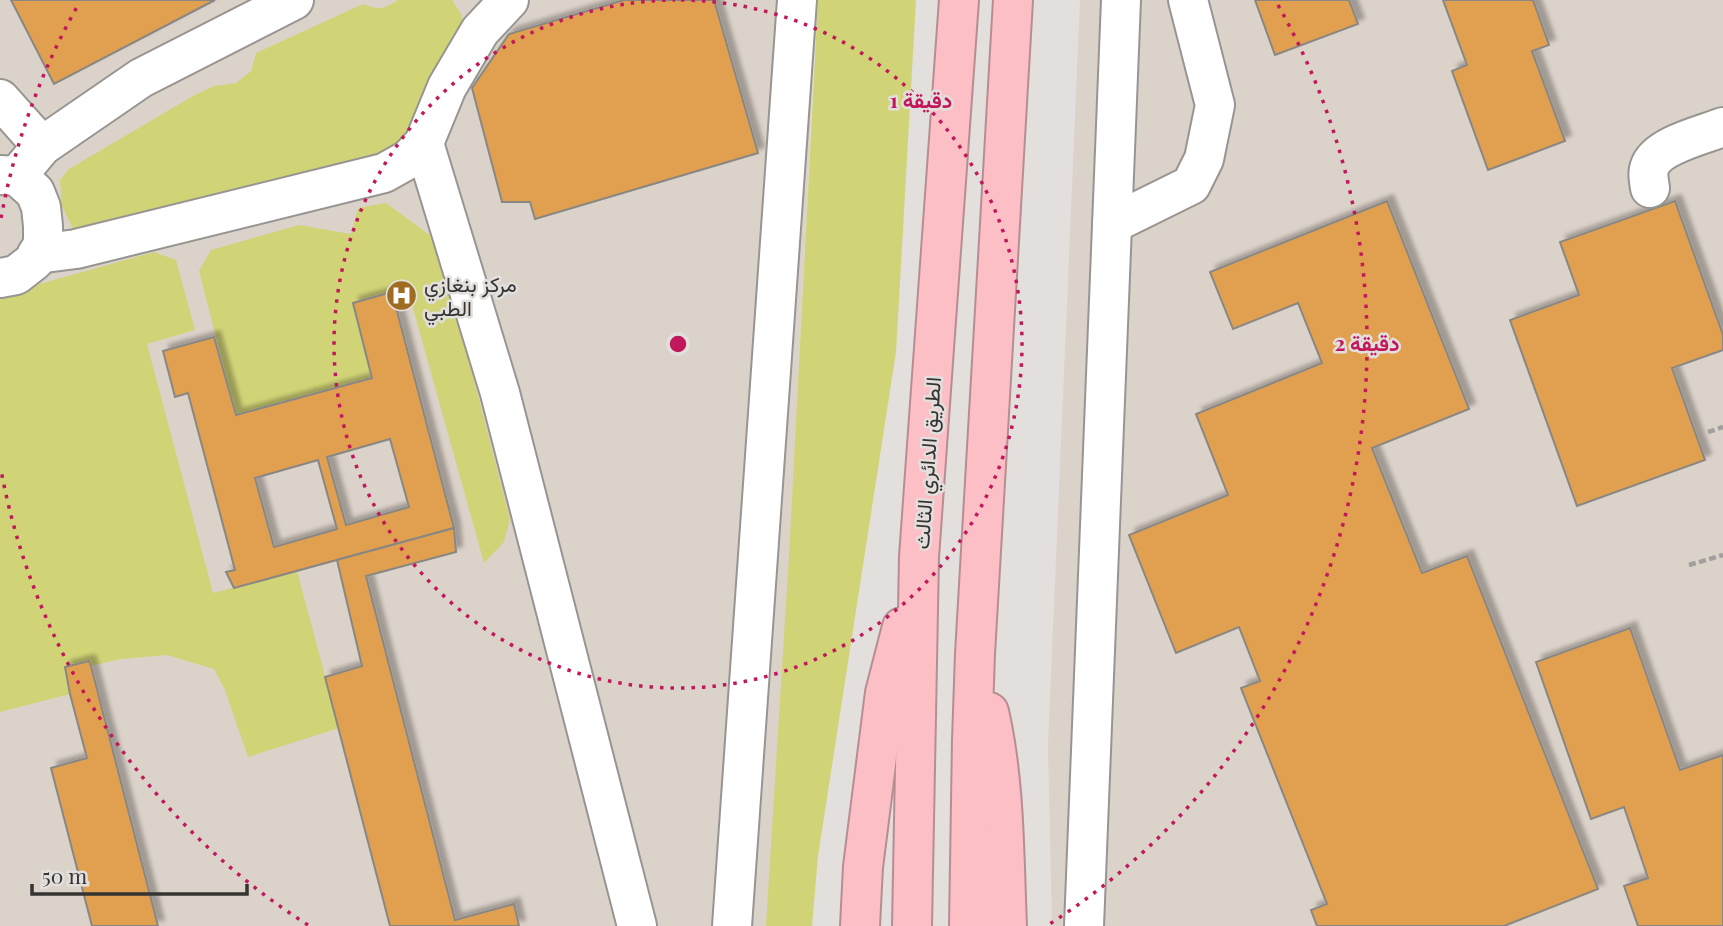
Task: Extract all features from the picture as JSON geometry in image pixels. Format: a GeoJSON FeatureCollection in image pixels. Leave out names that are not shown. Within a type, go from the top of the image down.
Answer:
{"type":"FeatureCollection","features":[{"type":"Feature","properties":{"kind":"highway","name":"الطريق الدائري الثالث"},"geometry":{"type":"LineString","coordinates":[[912,926],[919,556],[959,0]]}},
{"type":"Feature","properties":{"kind":"highway"},"geometry":{"type":"LineString","coordinates":[[969,926],[975,654],[1013,0]]}},
{"type":"Feature","properties":{"kind":"highway"},"geometry":{"type":"LineString","coordinates":[[860,926],[863,867],[886,693],[919,556]]}},
{"type":"Feature","properties":{"kind":"highway"},"geometry":{"type":"LineString","coordinates":[[975,654],[997,746],[1007,926]]}},
{"type":"Feature","properties":{"kind":"lane"},"geometry":{"type":"LineString","coordinates":[[0,278],[16,275],[34,261],[43,244],[41,207],[35,192],[9,175],[42,146],[141,78],[293,0]]}},
{"type":"Feature","properties":{"kind":"lane"},"geometry":{"type":"LineString","coordinates":[[732,926],[797,0]]}},
{"type":"Feature","properties":{"kind":"lane"},"geometry":{"type":"LineString","coordinates":[[1084,926],[1121,0]]}},
{"type":"Feature","properties":{"kind":"lane"},"geometry":{"type":"LineString","coordinates":[[1112,224],[1191,185],[1204,159],[1215,105],[1188,0]]}},
{"type":"Feature","properties":{"kind":"lane"},"geometry":{"type":"LineString","coordinates":[[37,254],[76,249],[384,173],[409,159],[424,143],[447,87],[480,31],[503,2]]}},
{"type":"Feature","properties":{"kind":"lane"},"geometry":{"type":"LineString","coordinates":[[0,99],[42,146]]}},
{"type":"Feature","properties":{"kind":"lane"},"geometry":{"type":"LineString","coordinates":[[1650,188],[1650,166],[1656,156],[1665,149],[1723,127]]}},
{"type":"Feature","properties":{"kind":"lane"},"geometry":{"type":"LineString","coordinates":[[424,143],[500,393],[637,926]]}},
{"type":"Feature","properties":{"kind":"path"},"geometry":{"type":"LineString","coordinates":[[1708,432],[1723,426]]}},
{"type":"Feature","properties":{"kind":"path"},"geometry":{"type":"LineString","coordinates":[[1689,565],[1723,555]]}},
{"type":"Feature","properties":{"kind":"shaded area","name":"مركز بنغازي الطبي"},"geometry":{"type":"Polygon","coordinates":[[[0,0],[817,0],[771,926],[0,926],[0,0]]]}},
{"type":"Feature","properties":{"kind":"shaded area"},"geometry":{"type":"Polygon","coordinates":[[[1080,0],[1723,0],[1723,926],[1052,926],[1048,745],[1080,0]]]}},
{"type":"Feature","properties":{"kind":"green space"},"geometry":{"type":"Polygon","coordinates":[[[398,0],[452,0],[461,14],[465,31],[412,148],[74,237],[62,206],[60,180],[69,169],[193,96],[214,86],[236,83],[251,71],[256,53],[363,4],[381,8],[398,0]]]}},
{"type":"Feature","properties":{"kind":"green space"},"geometry":{"type":"Polygon","coordinates":[[[818,0],[916,0],[896,352],[818,856],[812,926],[766,926],[789,555],[818,0]]]}},
{"type":"Feature","properties":{"kind":"green space"},"geometry":{"type":"Polygon","coordinates":[[[386,203],[438,241],[510,519],[504,542],[484,563],[408,290],[353,303],[372,378],[236,415],[199,271],[211,250],[299,225],[351,234],[358,208],[386,203]]]}},
{"type":"Feature","properties":{"kind":"green space"},"geometry":{"type":"Polygon","coordinates":[[[154,252],[176,260],[195,330],[147,344],[213,593],[297,571],[339,728],[248,757],[225,690],[214,669],[167,655],[121,659],[91,666],[89,661],[66,667],[70,694],[0,712],[0,295],[154,252]]]}},
{"type":"Feature","properties":{"kind":"building"},"geometry":{"type":"Polygon","coordinates":[[[11,0],[215,0],[54,84],[11,0]]]}},
{"type":"Feature","properties":{"kind":"building"},"geometry":{"type":"Polygon","coordinates":[[[624,0],[714,0],[758,153],[535,219],[530,202],[502,202],[472,88],[509,34],[624,0]]]}},
{"type":"Feature","properties":{"kind":"building"},"geometry":{"type":"Polygon","coordinates":[[[1255,0],[1349,0],[1358,24],[1275,55],[1255,0]]]}},
{"type":"Feature","properties":{"kind":"building"},"geometry":{"type":"Polygon","coordinates":[[[1443,0],[1533,0],[1549,45],[1532,51],[1565,141],[1488,170],[1452,71],[1467,65],[1443,0]]]}},
{"type":"Feature","properties":{"kind":"building"},"geometry":{"type":"Polygon","coordinates":[[[1387,201],[1469,409],[1372,448],[1422,573],[1467,556],[1598,889],[1504,926],[1317,926],[1311,910],[1327,904],[1241,688],[1260,681],[1239,627],[1176,653],[1129,535],[1228,495],[1196,414],[1322,363],[1298,303],[1233,329],[1210,272],[1387,201]]]}},
{"type":"Feature","properties":{"kind":"building"},"geometry":{"type":"Polygon","coordinates":[[[1675,201],[1723,335],[1723,350],[1672,368],[1705,460],[1577,506],[1510,320],[1579,295],[1560,242],[1675,201]]]}},
{"type":"Feature","properties":{"kind":"building"},"geometry":{"type":"Polygon","coordinates":[[[392,292],[454,528],[234,588],[226,572],[235,570],[188,393],[175,397],[163,351],[214,337],[236,415],[372,378],[353,303],[392,292]],[[390,439],[327,457],[346,525],[409,507],[390,439]],[[318,460],[255,478],[274,547],[337,529],[318,460]]]}},
{"type":"Feature","properties":{"kind":"building"},"geometry":{"type":"Polygon","coordinates":[[[454,528],[456,552],[366,576],[455,920],[514,904],[519,926],[390,926],[325,677],[362,666],[337,560],[454,528]]]}},
{"type":"Feature","properties":{"kind":"building"},"geometry":{"type":"Polygon","coordinates":[[[1630,628],[1680,770],[1723,755],[1723,926],[1638,926],[1624,886],[1648,878],[1624,807],[1591,819],[1536,662],[1630,628]]]}},
{"type":"Feature","properties":{"kind":"building"},"geometry":{"type":"Polygon","coordinates":[[[89,661],[158,926],[92,926],[51,768],[87,758],[65,667],[89,661]]]}},
{"type":"Feature","properties":{"kind":"place","name":"مركز بنغازي الطبي"},"geometry":{"type":"Point","coordinates":[401,295]}}]}
